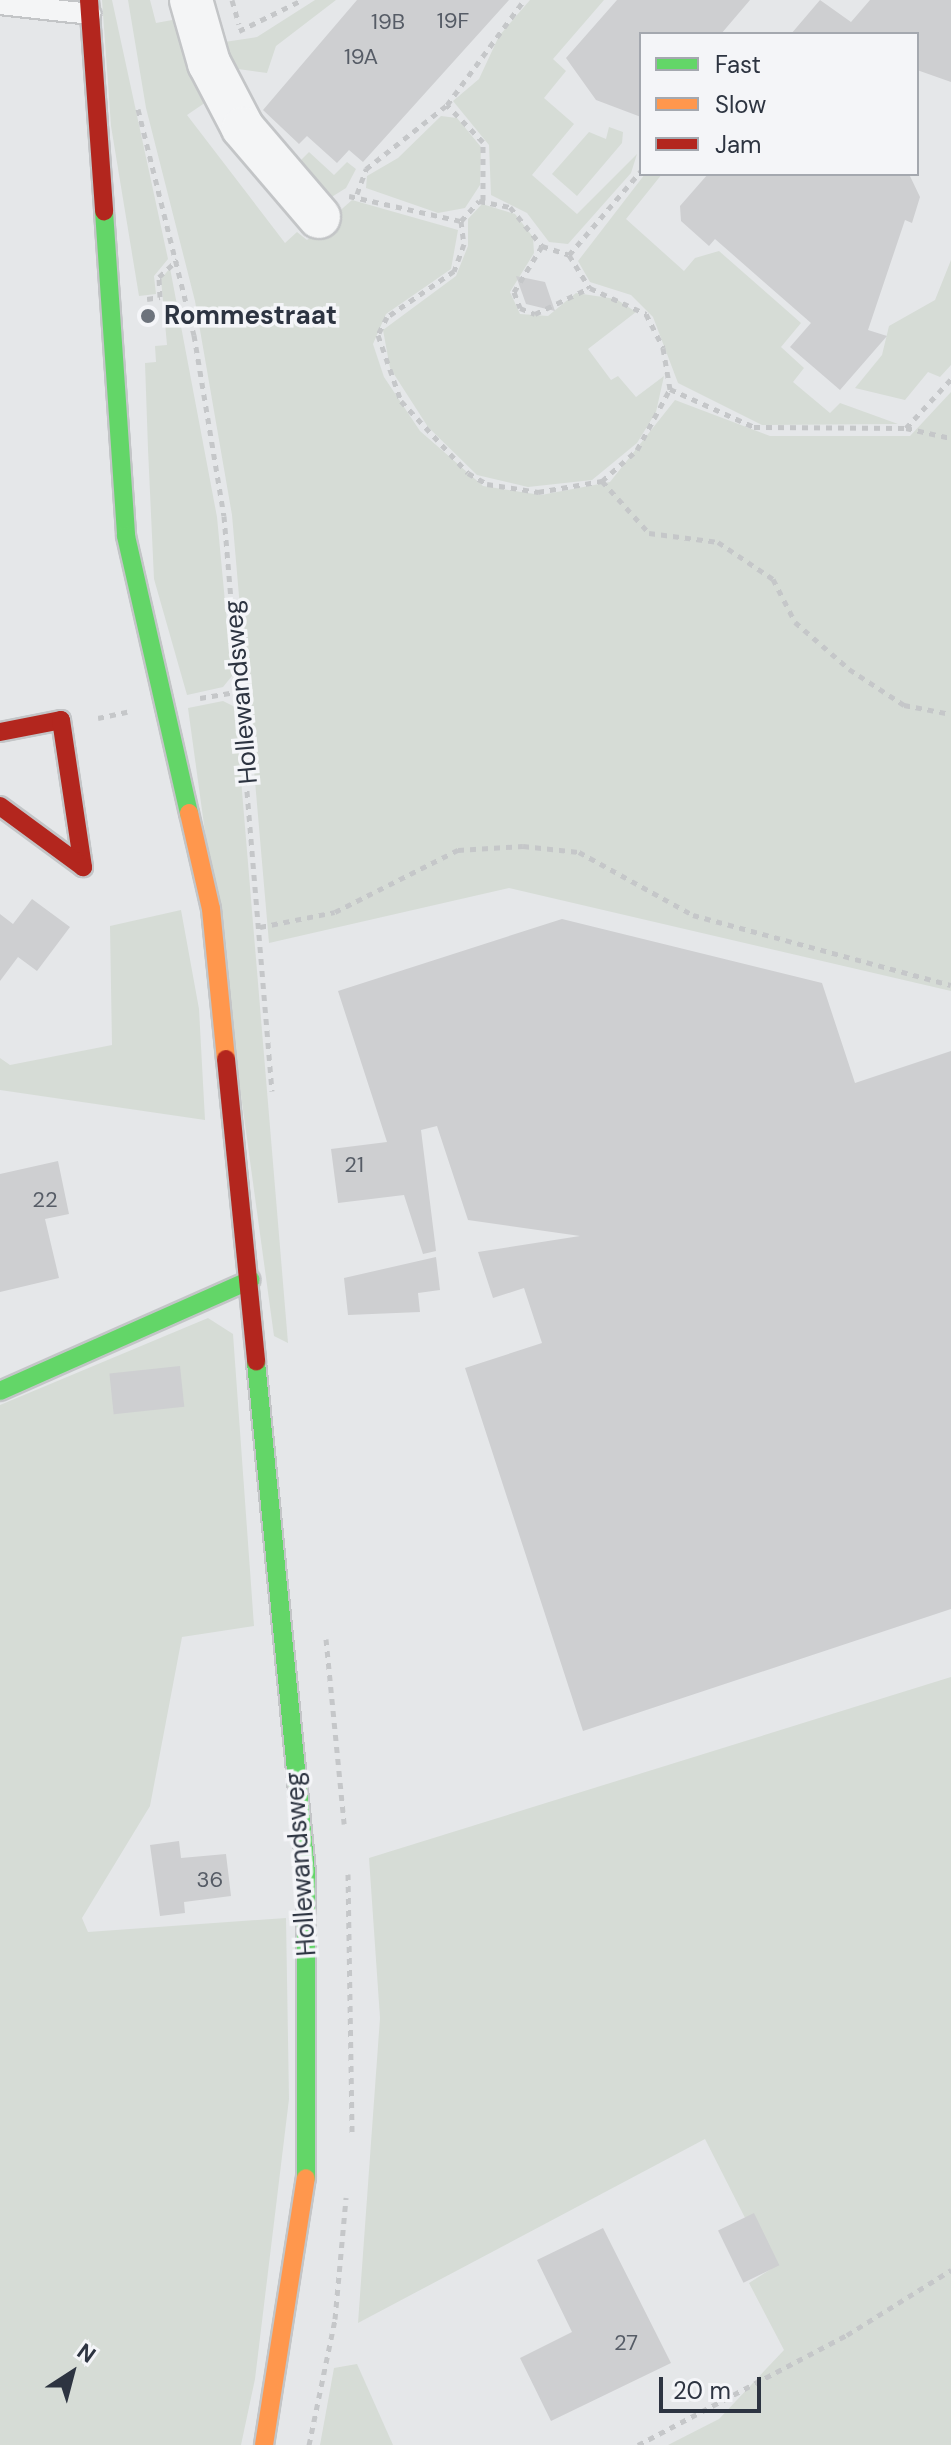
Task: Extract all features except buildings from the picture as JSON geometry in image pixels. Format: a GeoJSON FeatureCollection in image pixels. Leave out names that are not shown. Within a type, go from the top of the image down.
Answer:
{"type":"FeatureCollection","features":[{"type":"Feature","properties":{"kind":"main road","name":"Hollewandsweg"},"geometry":{"type":"LineString","coordinates":[[89,7],[126,536],[211,909],[251,1280],[306,1872],[311,2011],[310,2142],[290,2314],[264,2445]]}},
{"type":"Feature","properties":{"kind":"main road"},"geometry":{"type":"LineString","coordinates":[[0,732],[61,720],[83,867],[0,806]]}},
{"type":"Feature","properties":{"kind":"main road"},"geometry":{"type":"LineString","coordinates":[[0,1391],[251,1280]]}},
{"type":"Feature","properties":{"kind":"street"},"geometry":{"type":"LineString","coordinates":[[191,0],[209,63],[243,128],[319,217]]}},
{"type":"Feature","properties":{"kind":"lane"},"geometry":{"type":"LineString","coordinates":[[0,4],[89,7]]}},
{"type":"Feature","properties":{"kind":"path"},"geometry":{"type":"LineString","coordinates":[[235,31],[274,20],[302,0]]}},
{"type":"Feature","properties":{"kind":"path"},"geometry":{"type":"LineString","coordinates":[[319,217],[357,194],[366,169],[447,105],[524,0]]}},
{"type":"Feature","properties":{"kind":"path","name":"Hollewandsweg"},"geometry":{"type":"LineString","coordinates":[[136,97],[177,260],[224,516],[272,1098]]}},
{"type":"Feature","properties":{"kind":"path"},"geometry":{"type":"LineString","coordinates":[[447,105],[483,142],[483,200],[461,221]]}},
{"type":"Feature","properties":{"kind":"path"},"geometry":{"type":"LineString","coordinates":[[569,255],[639,173]]}},
{"type":"Feature","properties":{"kind":"path"},"geometry":{"type":"LineString","coordinates":[[357,194],[461,221]]}},
{"type":"Feature","properties":{"kind":"path"},"geometry":{"type":"LineString","coordinates":[[461,221],[464,244],[454,271],[380,327],[380,349],[401,401],[440,449],[487,484],[538,492],[602,481],[637,450],[670,389],[663,348],[646,314],[590,288],[569,255],[542,246],[521,214],[483,200]]}},
{"type":"Feature","properties":{"kind":"path"},"geometry":{"type":"LineString","coordinates":[[542,246],[514,292],[520,308],[535,314],[590,288]]}},
{"type":"Feature","properties":{"kind":"path"},"geometry":{"type":"LineString","coordinates":[[145,314],[144,300],[160,297],[159,277],[177,260]]}},
{"type":"Feature","properties":{"kind":"path"},"geometry":{"type":"LineString","coordinates":[[906,428],[951,379]]}},
{"type":"Feature","properties":{"kind":"path"},"geometry":{"type":"LineString","coordinates":[[670,389],[764,430],[906,428],[951,438]]}},
{"type":"Feature","properties":{"kind":"path"},"geometry":{"type":"LineString","coordinates":[[602,481],[649,533],[718,542],[773,579],[795,622],[849,669],[904,705],[951,714]]}},
{"type":"Feature","properties":{"kind":"path"},"geometry":{"type":"LineString","coordinates":[[260,927],[335,912],[458,850],[523,846],[579,852],[693,915],[951,985]]}},
{"type":"Feature","properties":{"kind":"path"},"geometry":{"type":"LineString","coordinates":[[638,2445],[847,2335],[951,2270]]}},
{"type":"Feature","properties":{"kind":"shaded area"},"geometry":{"type":"Polygon","coordinates":[[[102,0],[112,0],[168,259],[154,276],[156,294],[139,296],[111,126],[102,0]]]}},
{"type":"Feature","properties":{"kind":"shaded area"},"geometry":{"type":"Polygon","coordinates":[[[128,0],[150,0],[156,23],[183,18],[212,98],[187,115],[285,243],[297,232],[307,240],[352,200],[458,230],[451,269],[386,314],[373,344],[384,377],[420,431],[483,486],[541,495],[610,482],[675,400],[770,436],[910,436],[951,392],[951,991],[509,888],[269,943],[232,515],[195,301],[146,108],[128,0]]]}},
{"type":"Feature","properties":{"kind":"shaded area"},"geometry":{"type":"Polygon","coordinates":[[[315,0],[336,0],[276,46],[267,73],[231,68],[218,43],[257,37],[315,0]]]}},
{"type":"Feature","properties":{"kind":"shaded area"},"geometry":{"type":"Polygon","coordinates":[[[530,0],[604,0],[553,59],[566,71],[544,98],[574,124],[532,175],[577,214],[637,154],[631,173],[568,244],[549,242],[527,213],[491,195],[489,145],[453,101],[479,79],[499,36],[530,0]]]}},
{"type":"Feature","properties":{"kind":"shaded area"},"geometry":{"type":"Polygon","coordinates":[[[441,116],[457,118],[481,147],[480,185],[465,208],[438,213],[366,188],[367,176],[398,158],[441,116]]]}},
{"type":"Feature","properties":{"kind":"shaded area"},"geometry":{"type":"Polygon","coordinates":[[[609,127],[623,132],[622,143],[577,196],[552,174],[589,132],[606,139],[609,127]]]}},
{"type":"Feature","properties":{"kind":"shaded area"},"geometry":{"type":"Polygon","coordinates":[[[309,152],[334,175],[347,162],[356,169],[346,188],[330,198],[290,171],[309,152]]]}},
{"type":"Feature","properties":{"kind":"shaded area"},"geometry":{"type":"Polygon","coordinates":[[[643,176],[660,176],[626,219],[684,271],[695,258],[719,251],[801,323],[781,347],[804,368],[793,382],[830,413],[840,403],[898,424],[762,425],[678,383],[653,317],[631,295],[590,282],[578,261],[643,176]]]}},
{"type":"Feature","properties":{"kind":"shaded area"},"geometry":{"type":"Polygon","coordinates":[[[482,204],[515,214],[533,237],[534,253],[510,292],[520,314],[548,316],[576,293],[616,299],[636,312],[588,349],[611,380],[618,376],[636,397],[664,376],[656,412],[637,443],[592,480],[528,487],[477,475],[428,427],[390,368],[383,330],[456,276],[468,246],[468,219],[482,204]]]}},
{"type":"Feature","properties":{"kind":"shaded area"},"geometry":{"type":"Polygon","coordinates":[[[951,260],[951,365],[940,377],[928,372],[905,400],[855,388],[882,355],[889,326],[935,300],[951,260]]]}},
{"type":"Feature","properties":{"kind":"shaded area"},"geometry":{"type":"Polygon","coordinates":[[[170,268],[217,517],[232,676],[223,687],[187,695],[154,579],[148,449],[145,363],[156,362],[155,346],[167,345],[161,279],[170,268]]]}},
{"type":"Feature","properties":{"kind":"shaded area"},"geometry":{"type":"Polygon","coordinates":[[[223,701],[235,707],[288,1343],[274,1336],[188,708],[223,701]]]}},
{"type":"Feature","properties":{"kind":"shaded area"},"geometry":{"type":"Polygon","coordinates":[[[181,910],[199,1009],[205,1120],[0,1090],[0,1058],[10,1065],[112,1045],[110,926],[181,910]]]}},
{"type":"Feature","properties":{"kind":"shaded area"},"geometry":{"type":"Polygon","coordinates":[[[208,1318],[233,1334],[254,1626],[182,1637],[150,1806],[82,1918],[88,1932],[286,1918],[289,2099],[255,2379],[241,2445],[0,2445],[0,1405],[208,1318]]]}},
{"type":"Feature","properties":{"kind":"shaded area"},"geometry":{"type":"Polygon","coordinates":[[[951,1677],[951,2445],[668,2445],[719,2419],[784,2350],[749,2283],[771,2269],[705,2139],[358,2323],[380,2018],[369,1858],[951,1677]]]}},
{"type":"Feature","properties":{"kind":"shaded area"},"geometry":{"type":"Polygon","coordinates":[[[357,2364],[393,2445],[320,2445],[334,2368],[357,2364]]]}},
{"type":"Feature","properties":{"kind":"traffic: fast"},"geometry":{"type":"LineString","coordinates":[[104,211],[126,536],[189,813]]}},
{"type":"Feature","properties":{"kind":"traffic: fast"},"geometry":{"type":"LineString","coordinates":[[0,1391],[251,1280]]}},
{"type":"Feature","properties":{"kind":"traffic: fast"},"geometry":{"type":"LineString","coordinates":[[256,1362],[306,1872],[306,2178]]}},
{"type":"Feature","properties":{"kind":"traffic: slow"},"geometry":{"type":"LineString","coordinates":[[189,813],[211,909],[226,1059]]}},
{"type":"Feature","properties":{"kind":"traffic: slow"},"geometry":{"type":"LineString","coordinates":[[264,2445],[306,2178]]}},
{"type":"Feature","properties":{"kind":"traffic: jam"},"geometry":{"type":"LineString","coordinates":[[89,0],[104,211]]}},
{"type":"Feature","properties":{"kind":"traffic: jam"},"geometry":{"type":"LineString","coordinates":[[0,732],[61,720],[83,867],[0,806]]}},
{"type":"Feature","properties":{"kind":"traffic: jam"},"geometry":{"type":"LineString","coordinates":[[226,1059],[256,1362]]}},
{"type":"Feature","properties":{"kind":"place","name":"Rommestraat"},"geometry":{"type":"Point","coordinates":[148,316]}}]}
